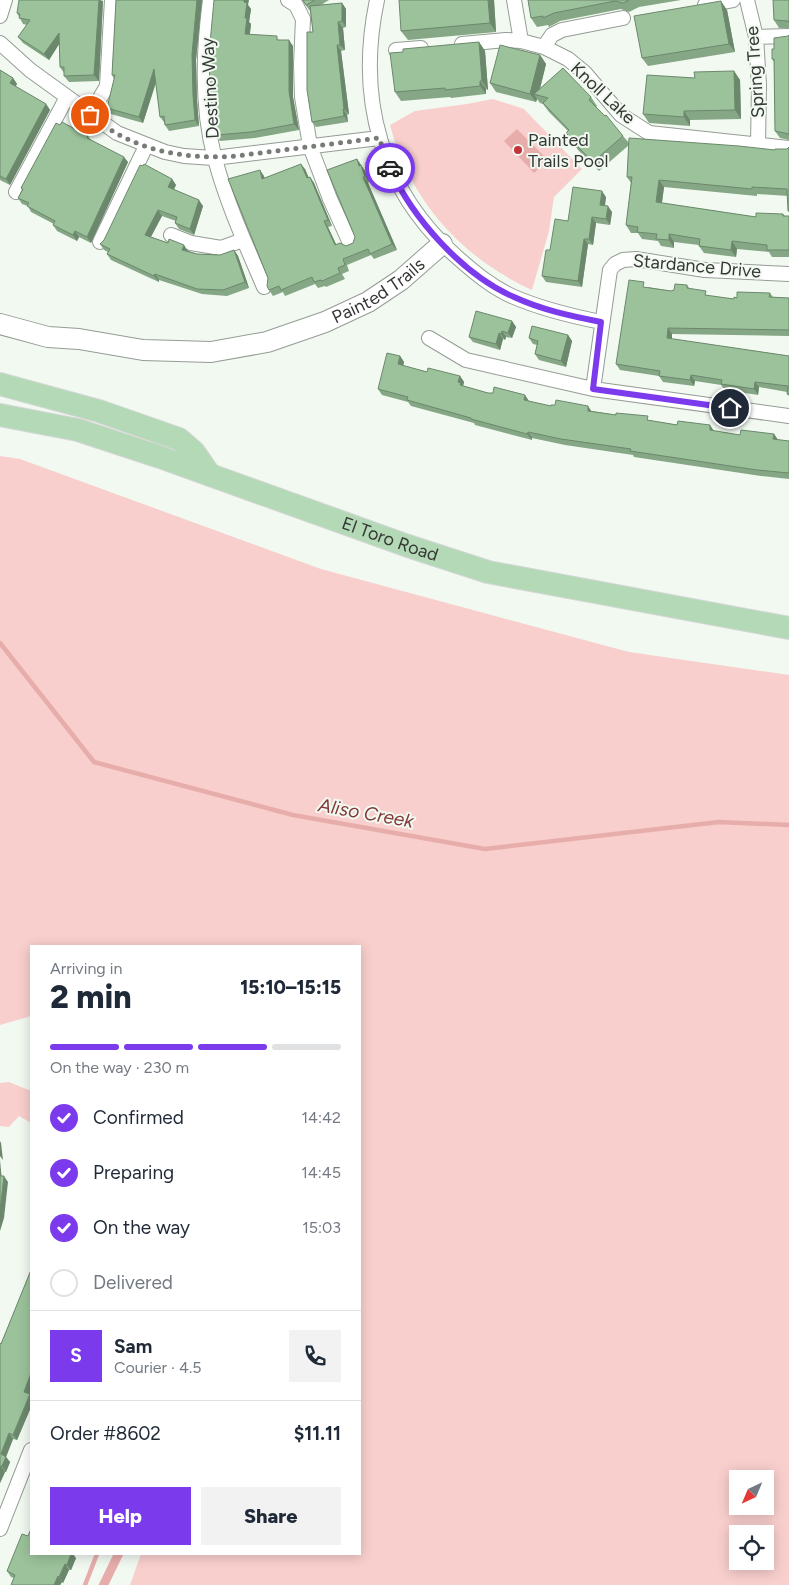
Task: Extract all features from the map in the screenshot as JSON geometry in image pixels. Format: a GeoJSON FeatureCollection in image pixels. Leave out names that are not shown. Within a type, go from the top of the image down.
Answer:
{"type":"FeatureCollection","features":[{"type":"Feature","properties":{"kind":"main road"},"geometry":{"type":"LineString","coordinates":[[0,384],[98,411],[178,439],[194,452],[210,474]]}},
{"type":"Feature","properties":{"kind":"main road","name":"El Toro Road"},"geometry":{"type":"LineString","coordinates":[[0,415],[78,430],[210,474],[408,546],[488,572],[789,628]]}},
{"type":"Feature","properties":{"kind":"street"},"geometry":{"type":"LineString","coordinates":[[0,16],[5,0]]}},
{"type":"Feature","properties":{"kind":"street"},"geometry":{"type":"LineString","coordinates":[[90,115],[107,86],[112,0]]}},
{"type":"Feature","properties":{"kind":"street","name":"Destino Way"},"geometry":{"type":"LineString","coordinates":[[210,0],[206,35],[205,73],[207,111],[214,158],[243,240],[264,287]]}},
{"type":"Feature","properties":{"kind":"street"},"geometry":{"type":"LineString","coordinates":[[288,0],[296,5],[303,19],[302,96],[310,146],[330,199],[350,243]]}},
{"type":"Feature","properties":{"kind":"street","name":"Painted Trails"},"geometry":{"type":"LineString","coordinates":[[0,324],[48,337],[78,339],[143,350],[211,352],[268,342],[325,322],[368,302],[401,280],[442,244],[421,220],[406,197],[390,169],[379,138],[368,66],[377,0]]}},
{"type":"Feature","properties":{"kind":"street"},"geometry":{"type":"LineString","coordinates":[[514,0],[521,41]]}},
{"type":"Feature","properties":{"kind":"street"},"geometry":{"type":"LineString","coordinates":[[696,6],[734,0]]}},
{"type":"Feature","properties":{"kind":"street","name":"Spring Tree"},"geometry":{"type":"LineString","coordinates":[[747,0],[756,37],[759,85],[758,144]]}},
{"type":"Feature","properties":{"kind":"street"},"geometry":{"type":"LineString","coordinates":[[544,47],[552,35],[562,30],[623,18]]}},
{"type":"Feature","properties":{"kind":"street"},"geometry":{"type":"LineString","coordinates":[[756,37],[789,36]]}},
{"type":"Feature","properties":{"kind":"street","name":"Knoll Lake"},"geometry":{"type":"LineString","coordinates":[[453,45],[506,40],[521,41],[544,47],[568,59],[585,73],[621,115],[649,132],[789,148]]}},
{"type":"Feature","properties":{"kind":"street"},"geometry":{"type":"LineString","coordinates":[[0,43],[30,70],[117,134],[165,152],[184,156],[214,158],[379,138]]}},
{"type":"Feature","properties":{"kind":"street"},"geometry":{"type":"LineString","coordinates":[[396,50],[434,46]]}},
{"type":"Feature","properties":{"kind":"street"},"geometry":{"type":"LineString","coordinates":[[16,192],[67,97]]}},
{"type":"Feature","properties":{"kind":"street"},"geometry":{"type":"LineString","coordinates":[[100,242],[146,146]]}},
{"type":"Feature","properties":{"kind":"street"},"geometry":{"type":"LineString","coordinates":[[171,235],[191,243],[221,248],[243,240]]}},
{"type":"Feature","properties":{"kind":"street"},"geometry":{"type":"LineString","coordinates":[[442,244],[477,275],[513,297],[555,312],[601,322],[593,389]]}},
{"type":"Feature","properties":{"kind":"street","name":"Stardance Drive"},"geometry":{"type":"LineString","coordinates":[[601,322],[610,270],[615,264],[623,260],[636,259],[705,270],[789,274]]}},
{"type":"Feature","properties":{"kind":"street","name":"Painted Trails"},"geometry":{"type":"LineString","coordinates":[[0,309],[48,324],[78,339]]}},
{"type":"Feature","properties":{"kind":"street"},"geometry":{"type":"LineString","coordinates":[[429,338],[466,360],[593,389],[789,416]]}},
{"type":"Feature","properties":{"kind":"street"},"geometry":{"type":"LineString","coordinates":[[0,1529],[30,1453]]}},
{"type":"Feature","properties":{"kind":"shaded area"},"geometry":{"type":"Polygon","coordinates":[[[493,99],[524,109],[582,169],[554,197],[549,231],[532,290],[507,277],[483,261],[442,224],[425,202],[411,178],[399,153],[390,125],[415,111],[493,99]]]}},
{"type":"Feature","properties":{"kind":"shaded area","name":"Painted Trails Pool"},"geometry":{"type":"Polygon","coordinates":[[[517,129],[548,160],[534,173],[504,141],[517,129]]]}},
{"type":"Feature","properties":{"kind":"shaded area"},"geometry":{"type":"Polygon","coordinates":[[[0,456],[20,459],[321,569],[629,652],[789,675],[789,1585],[130,1585],[141,1555],[361,1555],[361,945],[30,945],[30,1016],[0,1025],[0,456]]]}},
{"type":"Feature","properties":{"kind":"shaded area"},"geometry":{"type":"Polygon","coordinates":[[[9,1082],[30,1091],[30,1122],[19,1116],[9,1127],[0,1126],[0,1083],[9,1082]]]}},
{"type":"Feature","properties":{"kind":"building"},"geometry":{"type":"Polygon","coordinates":[[[19,0],[99,0],[94,75],[64,76],[64,67],[60,67],[59,33],[44,54],[18,37],[30,20],[19,18],[20,14],[17,13],[19,0]]]}},
{"type":"Feature","properties":{"kind":"building"},"geometry":{"type":"Polygon","coordinates":[[[116,0],[197,0],[192,54],[195,120],[165,125],[164,116],[160,117],[154,69],[139,117],[107,108],[115,75],[112,75],[116,0]]]}},
{"type":"Feature","properties":{"kind":"building"},"geometry":{"type":"Polygon","coordinates":[[[214,0],[244,0],[247,3],[245,34],[277,36],[277,40],[289,40],[289,91],[294,124],[251,132],[216,135],[210,94],[209,54],[214,0]]]}},
{"type":"Feature","properties":{"kind":"building"},"geometry":{"type":"Polygon","coordinates":[[[303,0],[315,0],[306,5],[303,0]]]}},
{"type":"Feature","properties":{"kind":"building"},"geometry":{"type":"Polygon","coordinates":[[[399,0],[488,0],[490,23],[401,31],[399,0]]]}},
{"type":"Feature","properties":{"kind":"building"},"geometry":{"type":"Polygon","coordinates":[[[528,0],[629,0],[623,3],[615,1],[554,13],[543,18],[543,16],[531,18],[528,0]]]}},
{"type":"Feature","properties":{"kind":"building"},"geometry":{"type":"Polygon","coordinates":[[[773,0],[789,0],[789,23],[788,21],[774,20],[773,0]]]}},
{"type":"Feature","properties":{"kind":"building"},"geometry":{"type":"Polygon","coordinates":[[[721,1],[729,44],[642,58],[634,16],[721,1]]]}},
{"type":"Feature","properties":{"kind":"building"},"geometry":{"type":"Polygon","coordinates":[[[342,3],[342,21],[338,22],[340,45],[337,45],[344,116],[312,122],[307,90],[307,32],[313,32],[310,6],[342,3]]]}},
{"type":"Feature","properties":{"kind":"building"},"geometry":{"type":"Polygon","coordinates":[[[789,35],[789,134],[775,131],[774,59],[772,59],[772,49],[774,49],[774,38],[789,35]]]}},
{"type":"Feature","properties":{"kind":"building"},"geometry":{"type":"Polygon","coordinates":[[[479,42],[482,81],[480,81],[480,86],[445,90],[445,88],[395,92],[390,53],[403,52],[403,49],[479,42]]]}},
{"type":"Feature","properties":{"kind":"building"},"geometry":{"type":"Polygon","coordinates":[[[500,45],[540,55],[530,94],[490,83],[500,45]]]}},
{"type":"Feature","properties":{"kind":"building"},"geometry":{"type":"Polygon","coordinates":[[[563,68],[591,97],[589,100],[606,115],[623,136],[593,162],[572,141],[566,133],[569,130],[543,103],[548,98],[534,94],[563,68]]]}},
{"type":"Feature","properties":{"kind":"building"},"geometry":{"type":"Polygon","coordinates":[[[0,70],[13,78],[10,83],[46,104],[6,179],[0,176],[0,70]]]}},
{"type":"Feature","properties":{"kind":"building"},"geometry":{"type":"Polygon","coordinates":[[[734,71],[735,110],[684,111],[684,117],[643,114],[647,75],[695,78],[694,72],[734,71]]]}},
{"type":"Feature","properties":{"kind":"building"},"geometry":{"type":"Polygon","coordinates":[[[62,122],[88,136],[87,138],[124,157],[87,237],[75,231],[73,235],[53,225],[55,221],[27,206],[29,203],[18,198],[23,189],[21,188],[56,123],[60,125],[62,122]]]}},
{"type":"Feature","properties":{"kind":"building"},"geometry":{"type":"Polygon","coordinates":[[[629,138],[775,150],[787,149],[789,147],[789,211],[787,189],[752,187],[752,189],[659,180],[656,202],[756,217],[756,213],[789,216],[789,250],[767,250],[767,245],[732,241],[731,250],[699,246],[700,239],[669,234],[669,240],[656,239],[657,234],[637,232],[638,227],[626,225],[632,177],[627,177],[629,138]]]}},
{"type":"Feature","properties":{"kind":"building"},"geometry":{"type":"Polygon","coordinates":[[[357,159],[392,244],[370,254],[368,249],[343,259],[345,265],[338,268],[340,273],[322,281],[314,282],[312,277],[281,290],[279,286],[269,290],[267,286],[268,278],[228,179],[260,170],[262,179],[301,164],[307,178],[310,177],[328,220],[324,221],[335,245],[340,243],[346,246],[353,243],[355,237],[327,170],[357,159]]]}},
{"type":"Feature","properties":{"kind":"building"},"geometry":{"type":"Polygon","coordinates":[[[144,164],[172,179],[168,187],[199,200],[190,229],[175,223],[177,217],[158,210],[145,235],[168,243],[169,239],[184,245],[182,250],[197,254],[220,255],[234,250],[245,282],[223,290],[197,289],[155,274],[154,276],[107,254],[110,249],[100,244],[104,240],[140,165],[143,166],[144,164]]]}},
{"type":"Feature","properties":{"kind":"building"},"geometry":{"type":"Polygon","coordinates":[[[573,187],[602,191],[600,205],[608,206],[606,219],[592,217],[589,239],[584,239],[578,281],[542,276],[546,250],[550,250],[555,219],[568,221],[573,187]]]}},
{"type":"Feature","properties":{"kind":"building"},"geometry":{"type":"Polygon","coordinates":[[[629,280],[644,282],[643,287],[671,291],[674,290],[675,284],[687,285],[687,288],[706,291],[705,295],[734,299],[734,297],[737,298],[737,292],[770,293],[769,297],[789,298],[789,330],[668,328],[667,338],[789,356],[789,394],[787,394],[788,386],[755,382],[754,389],[721,384],[722,380],[691,375],[690,380],[659,376],[660,371],[616,364],[629,280]]]}},
{"type":"Feature","properties":{"kind":"building"},"geometry":{"type":"Polygon","coordinates":[[[476,311],[512,321],[508,333],[502,331],[501,334],[499,333],[496,344],[469,337],[476,311]]]}},
{"type":"Feature","properties":{"kind":"building"},"geometry":{"type":"Polygon","coordinates":[[[532,326],[568,335],[561,361],[535,354],[538,341],[529,338],[532,326]]]}},
{"type":"Feature","properties":{"kind":"building"},"geometry":{"type":"Polygon","coordinates":[[[387,353],[400,356],[398,364],[427,372],[428,368],[460,376],[458,382],[461,383],[460,385],[488,393],[493,393],[494,387],[525,395],[524,400],[551,406],[555,405],[556,400],[588,406],[588,411],[616,415],[616,413],[648,416],[647,420],[677,425],[678,421],[710,425],[710,430],[740,435],[741,430],[774,434],[773,439],[789,441],[789,473],[630,451],[631,449],[561,439],[528,432],[527,434],[407,400],[408,397],[378,389],[387,353]]]}},
{"type":"Feature","properties":{"kind":"building"},"geometry":{"type":"Polygon","coordinates":[[[0,1176],[4,1176],[0,1210],[0,1176]]]}},
{"type":"Feature","properties":{"kind":"building"},"geometry":{"type":"Polygon","coordinates":[[[30,1272],[30,1376],[24,1392],[30,1394],[13,1435],[9,1433],[1,1454],[6,1457],[0,1467],[0,1343],[30,1272]]]}},
{"type":"Feature","properties":{"kind":"building"},"geometry":{"type":"Polygon","coordinates":[[[30,1531],[30,1555],[71,1555],[67,1565],[65,1564],[54,1585],[11,1585],[15,1575],[7,1571],[22,1534],[28,1536],[30,1531]]]}},
{"type":"Feature","properties":{"kind":"waterway","name":"Aliso Creek"},"geometry":{"type":"LineString","coordinates":[[0,643],[94,762],[293,815],[485,849],[719,822],[789,825]]}},
{"type":"Feature","properties":{"kind":"waterway"},"geometry":{"type":"LineString","coordinates":[[85,1585],[97,1555]]}},
{"type":"Feature","properties":{"kind":"waterway"},"geometry":{"type":"LineString","coordinates":[[101,1585],[116,1555]]}},
{"type":"Feature","properties":{"kind":"waterway"},"geometry":{"type":"LineString","coordinates":[[106,1585],[121,1555]]}},
{"type":"Feature","properties":{"kind":"way so far"},"geometry":{"type":"LineString","coordinates":[[90,115],[117,134],[146,146],[184,156],[214,158],[236,156],[379,138],[390,168]]}},
{"type":"Feature","properties":{"kind":"place","name":"Painted Trails Pool"},"geometry":{"type":"Point","coordinates":[518,150]}},
{"type":"Feature","properties":{"kind":"route"},"geometry":{"type":"LineString","coordinates":[[390,168],[421,220],[442,244],[477,275],[513,297],[555,312],[601,322],[593,389],[730,408]]}}]}
